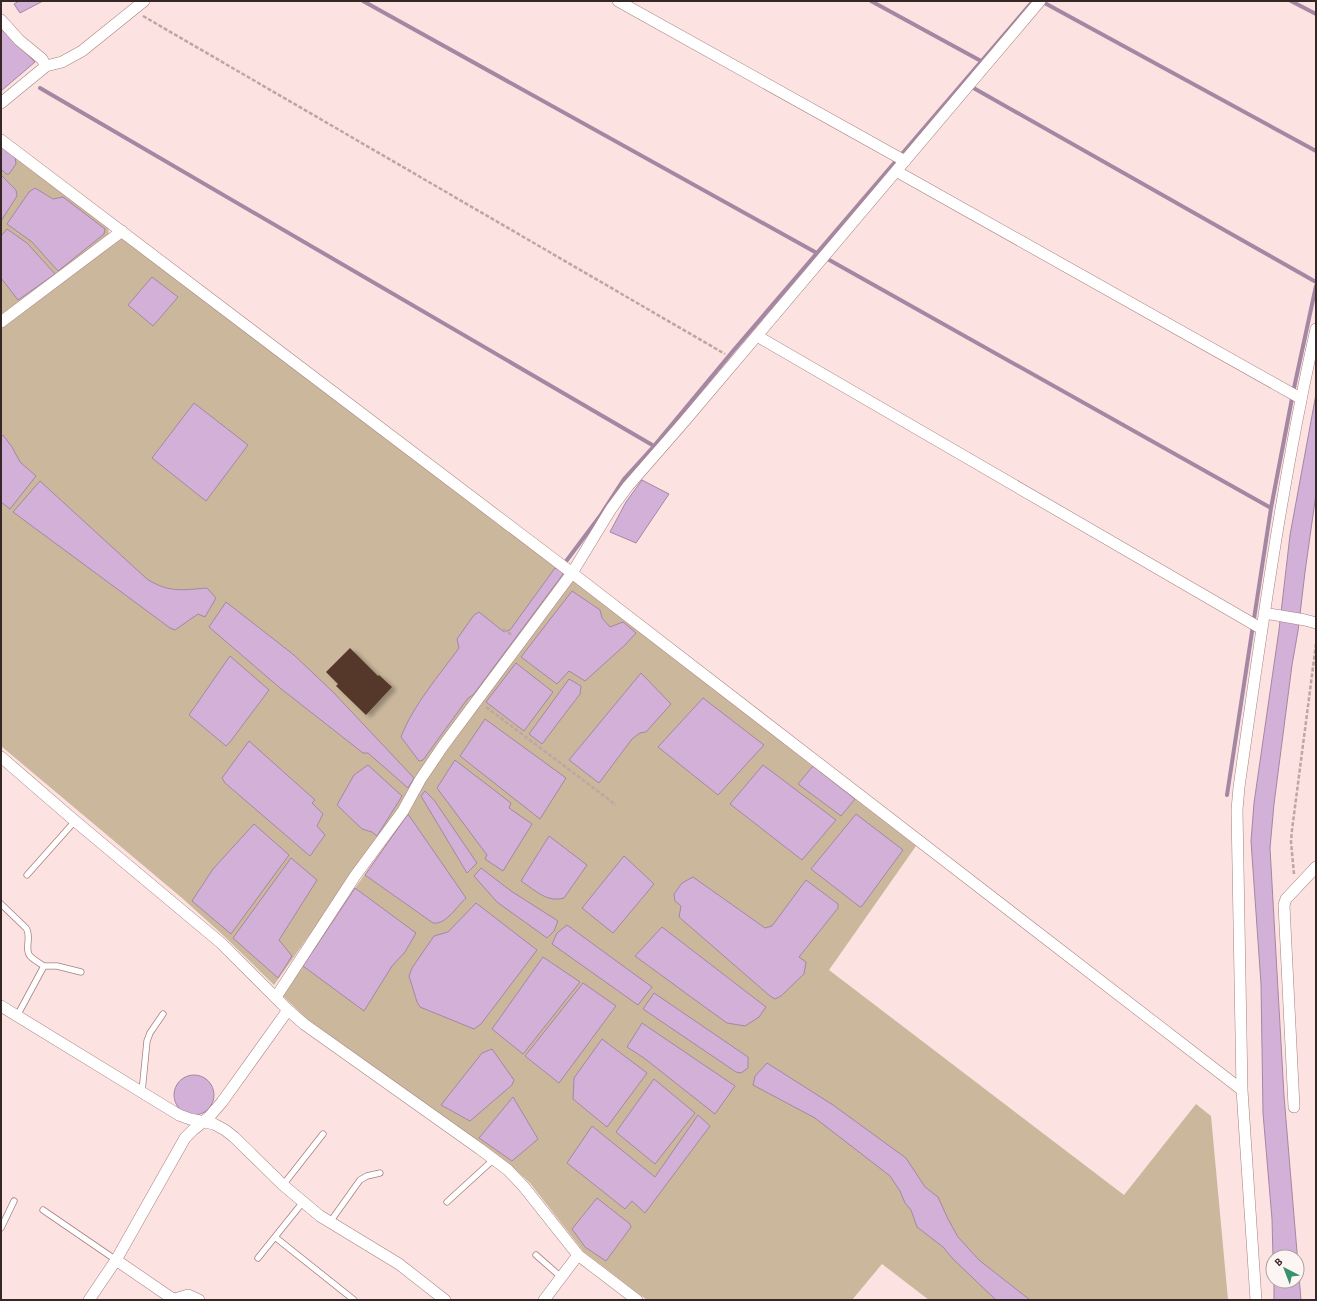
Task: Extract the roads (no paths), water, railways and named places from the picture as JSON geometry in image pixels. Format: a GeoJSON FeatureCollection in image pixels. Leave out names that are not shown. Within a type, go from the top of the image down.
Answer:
{"type":"FeatureCollection","features":[{"type":"Feature","properties":{"kind":"street"},"geometry":{"type":"LineString","coordinates":[[1,103],[46,66],[62,62],[82,51],[144,1]]}},
{"type":"Feature","properties":{"kind":"street"},"geometry":{"type":"LineString","coordinates":[[618,1],[905,161]]}},
{"type":"Feature","properties":{"kind":"street"},"geometry":{"type":"LineString","coordinates":[[276,997],[355,876],[403,811],[420,780],[443,746],[572,573],[611,509],[628,486],[736,361],[1040,1]]}},
{"type":"Feature","properties":{"kind":"street"},"geometry":{"type":"LineString","coordinates":[[1,20],[19,40],[42,59],[46,66]]}},
{"type":"Feature","properties":{"kind":"street"},"geometry":{"type":"LineString","coordinates":[[1,140],[572,573],[1242,1090]]}},
{"type":"Feature","properties":{"kind":"street"},"geometry":{"type":"LineString","coordinates":[[896,171],[1300,398]]}},
{"type":"Feature","properties":{"kind":"street"},"geometry":{"type":"LineString","coordinates":[[1,322],[122,231]]}},
{"type":"Feature","properties":{"kind":"street"},"geometry":{"type":"LineString","coordinates":[[1256,1300],[1242,1090],[1237,810],[1262,629],[1268,614],[1300,398],[1316,329]]}},
{"type":"Feature","properties":{"kind":"street"},"geometry":{"type":"LineString","coordinates":[[757,336],[1262,629]]}},
{"type":"Feature","properties":{"kind":"street"},"geometry":{"type":"LineString","coordinates":[[1268,614],[1316,623]]}},
{"type":"Feature","properties":{"kind":"street"},"geometry":{"type":"LineString","coordinates":[[1,757],[75,822],[221,943],[304,1024],[508,1170],[524,1187],[578,1255],[638,1300]]}},
{"type":"Feature","properties":{"kind":"street"},"geometry":{"type":"LineString","coordinates":[[1294,1107],[1284,905],[1286,899],[1316,867]]}},
{"type":"Feature","properties":{"kind":"street"},"geometry":{"type":"LineString","coordinates":[[2,1007],[179,1116],[214,1124],[234,1137],[283,1186],[320,1216],[398,1264],[445,1300]]}},
{"type":"Feature","properties":{"kind":"street"},"geometry":{"type":"LineString","coordinates":[[88,1300],[116,1260],[185,1138],[202,1122],[210,1117],[288,1010]]}},
{"type":"Feature","properties":{"kind":"street"},"geometry":{"type":"LineString","coordinates":[[544,1300],[578,1255]]}},
{"type":"Feature","properties":{"kind":"street"},"geometry":{"type":"LineString","coordinates":[[116,1260],[170,1298],[175,1299],[187,1297],[198,1300]]}},
{"type":"Feature","properties":{"kind":"lane"},"geometry":{"type":"LineString","coordinates":[[27,875],[75,822]]}},
{"type":"Feature","properties":{"kind":"lane"},"geometry":{"type":"LineString","coordinates":[[1,904],[29,932],[29,955],[44,966],[57,966],[81,972]]}},
{"type":"Feature","properties":{"kind":"lane"},"geometry":{"type":"LineString","coordinates":[[17,1016],[44,966]]}},
{"type":"Feature","properties":{"kind":"lane"},"geometry":{"type":"LineString","coordinates":[[142,1092],[147,1041],[163,1014]]}},
{"type":"Feature","properties":{"kind":"lane"},"geometry":{"type":"LineString","coordinates":[[283,1186],[323,1134]]}},
{"type":"Feature","properties":{"kind":"lane"},"geometry":{"type":"LineString","coordinates":[[447,1202],[494,1160]]}},
{"type":"Feature","properties":{"kind":"lane"},"geometry":{"type":"LineString","coordinates":[[330,1222],[360,1180],[367,1176],[380,1173]]}},
{"type":"Feature","properties":{"kind":"lane"},"geometry":{"type":"LineString","coordinates":[[1,1228],[14,1201]]}},
{"type":"Feature","properties":{"kind":"lane"},"geometry":{"type":"LineString","coordinates":[[258,1258],[303,1202]]}},
{"type":"Feature","properties":{"kind":"lane"},"geometry":{"type":"LineString","coordinates":[[43,1210],[116,1260]]}},
{"type":"Feature","properties":{"kind":"lane"},"geometry":{"type":"LineString","coordinates":[[275,1237],[354,1300]]}},
{"type":"Feature","properties":{"kind":"lane"},"geometry":{"type":"LineString","coordinates":[[536,1255],[562,1277]]}},
{"type":"Feature","properties":{"kind":"waterway"},"geometry":{"type":"LineString","coordinates":[[363,1],[824,257],[1271,508]]}},
{"type":"Feature","properties":{"kind":"waterway"},"geometry":{"type":"LineString","coordinates":[[871,1],[981,61]]}},
{"type":"Feature","properties":{"kind":"waterway"},"geometry":{"type":"LineString","coordinates":[[564,564],[600,516],[624,479],[654,446],[733,351],[1033,1]]}},
{"type":"Feature","properties":{"kind":"waterway"},"geometry":{"type":"LineString","coordinates":[[1041,1],[1316,151]]}},
{"type":"Feature","properties":{"kind":"waterway"},"geometry":{"type":"LineString","coordinates":[[1291,1],[1316,14]]}},
{"type":"Feature","properties":{"kind":"waterway"},"geometry":{"type":"LineString","coordinates":[[970,86],[1316,282]]}},
{"type":"Feature","properties":{"kind":"waterway"},"geometry":{"type":"LineString","coordinates":[[40,88],[654,446]]}},
{"type":"Feature","properties":{"kind":"waterway"},"geometry":{"type":"LineString","coordinates":[[1227,795],[1271,508],[1294,388],[1316,286]]}}]}
